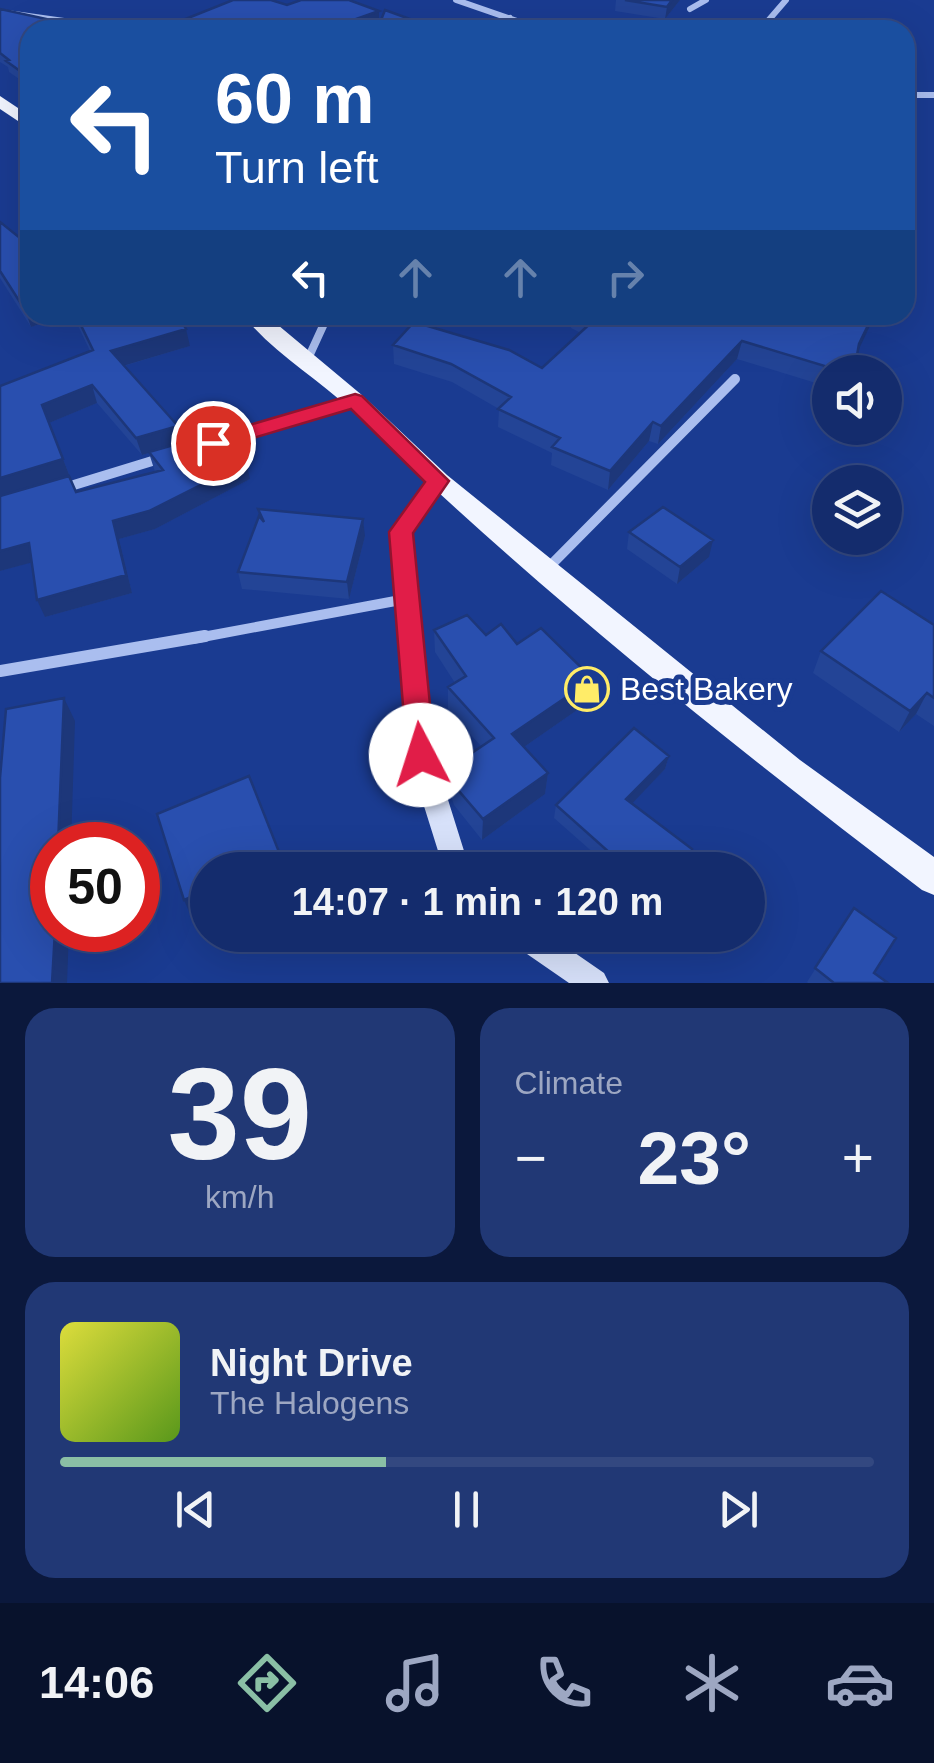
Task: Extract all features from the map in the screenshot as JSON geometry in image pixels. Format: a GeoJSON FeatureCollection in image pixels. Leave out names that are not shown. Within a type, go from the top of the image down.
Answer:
{"type":"FeatureCollection","features":[{"type":"Feature","properties":{"kind":"main road"},"geometry":{"type":"LineString","coordinates":[[0,101],[20,116]]}},
{"type":"Feature","properties":{"kind":"main road"},"geometry":{"type":"LineString","coordinates":[[264,325],[355,401],[438,481],[789,770],[934,878]]}},
{"type":"Feature","properties":{"kind":"main road"},"geometry":{"type":"LineString","coordinates":[[438,481],[401,532],[421,755],[451,852]]}},
{"type":"Feature","properties":{"kind":"main road"},"geometry":{"type":"LineString","coordinates":[[549,952],[594,983]]}},
{"type":"Feature","properties":{"kind":"street"},"geometry":{"type":"LineString","coordinates":[[456,0],[515,20]]}},
{"type":"Feature","properties":{"kind":"street"},"geometry":{"type":"LineString","coordinates":[[690,9],[706,0]]}},
{"type":"Feature","properties":{"kind":"street"},"geometry":{"type":"LineString","coordinates":[[769,20],[786,0]]}},
{"type":"Feature","properties":{"kind":"street"},"geometry":{"type":"LineString","coordinates":[[0,12],[57,20]]}},
{"type":"Feature","properties":{"kind":"street"},"geometry":{"type":"LineString","coordinates":[[306,363],[323,325]]}},
{"type":"Feature","properties":{"kind":"street"},"geometry":{"type":"LineString","coordinates":[[546,570],[735,379]]}},
{"type":"Feature","properties":{"kind":"street"},"geometry":{"type":"LineString","coordinates":[[56,490],[355,401]]}},
{"type":"Feature","properties":{"kind":"street"},"geometry":{"type":"LineString","coordinates":[[0,670],[84,660],[270,620],[406,599]]}},
{"type":"Feature","properties":{"kind":"building"},"geometry":{"type":"Polygon","coordinates":[[[233,0],[271,0],[287,5],[301,0],[349,0],[379,11],[353,20],[183,20],[233,0]]]}},
{"type":"Feature","properties":{"kind":"building"},"geometry":{"type":"Polygon","coordinates":[[[625,0],[672,0],[667,7],[625,0]]]}},
{"type":"Feature","properties":{"kind":"building"},"geometry":{"type":"Polygon","coordinates":[[[0,9],[51,20],[20,20],[20,71],[0,53],[0,9]]]}},
{"type":"Feature","properties":{"kind":"building"},"geometry":{"type":"Polygon","coordinates":[[[385,10],[412,20],[381,20],[385,10]]]}},
{"type":"Feature","properties":{"kind":"building"},"geometry":{"type":"Polygon","coordinates":[[[0,222],[20,238],[20,302],[0,271],[0,222]]]}},
{"type":"Feature","properties":{"kind":"building"},"geometry":{"type":"Polygon","coordinates":[[[81,325],[184,325],[186,329],[111,351],[178,426],[136,438],[92,385],[42,405],[63,459],[0,478],[0,386],[93,350],[81,325]]]}},
{"type":"Feature","properties":{"kind":"building"},"geometry":{"type":"Polygon","coordinates":[[[411,325],[424,325],[509,350],[542,368],[589,325],[868,325],[857,355],[812,355],[812,362],[742,341],[661,426],[653,422],[610,471],[552,447],[560,438],[498,409],[511,397],[451,364],[393,345],[411,325]]]}},
{"type":"Feature","properties":{"kind":"building"},"geometry":{"type":"Polygon","coordinates":[[[191,440],[208,459],[242,450],[246,462],[149,511],[113,521],[126,575],[37,600],[29,543],[0,551],[0,496],[69,476],[76,492],[163,470],[149,452],[191,440]]]}},
{"type":"Feature","properties":{"kind":"building"},"geometry":{"type":"Polygon","coordinates":[[[663,507],[713,540],[680,567],[629,532],[663,507]]]}},
{"type":"Feature","properties":{"kind":"building"},"geometry":{"type":"Polygon","coordinates":[[[258,509],[363,519],[347,582],[238,572],[259,516],[264,522],[258,509]]]}},
{"type":"Feature","properties":{"kind":"building"},"geometry":{"type":"Polygon","coordinates":[[[881,591],[934,625],[934,698],[927,693],[910,711],[821,651],[881,591]]]}},
{"type":"Feature","properties":{"kind":"building"},"geometry":{"type":"Polygon","coordinates":[[[467,615],[486,635],[501,624],[517,644],[541,628],[593,679],[512,734],[548,773],[483,819],[453,784],[448,769],[494,738],[448,687],[466,676],[434,630],[467,615]]]}},
{"type":"Feature","properties":{"kind":"building"},"geometry":{"type":"Polygon","coordinates":[[[64,698],[59,822],[30,822],[30,952],[54,952],[52,983],[0,983],[0,778],[6,709],[64,698]]]}},
{"type":"Feature","properties":{"kind":"building"},"geometry":{"type":"Polygon","coordinates":[[[634,728],[669,756],[626,799],[692,849],[609,852],[556,805],[634,728]]]}},
{"type":"Feature","properties":{"kind":"building"},"geometry":{"type":"Polygon","coordinates":[[[249,776],[279,852],[190,852],[190,898],[184,900],[157,814],[249,776]]]}},
{"type":"Feature","properties":{"kind":"building"},"geometry":{"type":"Polygon","coordinates":[[[854,908],[896,938],[874,973],[888,983],[834,983],[815,968],[854,908]]]}},
{"type":"Feature","properties":{"kind":"place","name":"Best Bakery"},"geometry":{"type":"Point","coordinates":[587,689]}},
{"type":"Feature","properties":{"kind":"route"},"geometry":{"type":"LineString","coordinates":[[213,443],[355,401],[438,481],[401,532],[421,755]]}}]}
